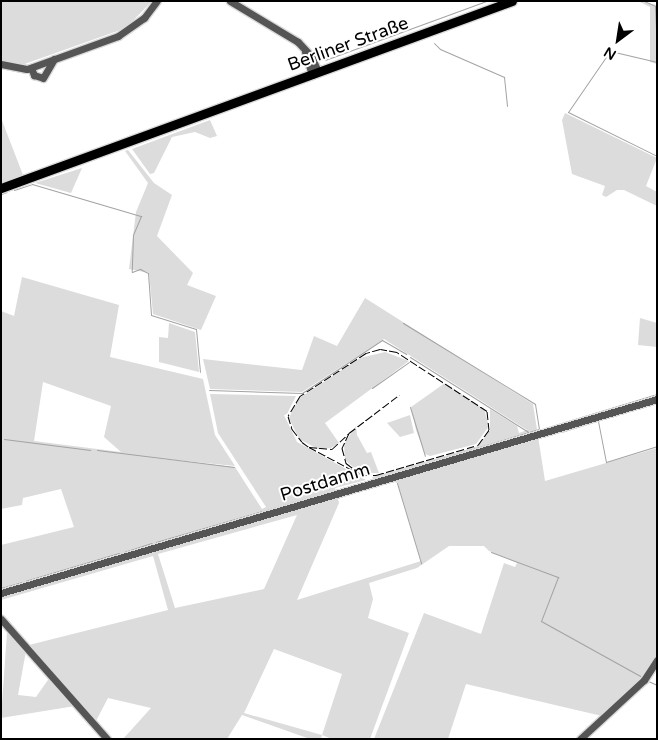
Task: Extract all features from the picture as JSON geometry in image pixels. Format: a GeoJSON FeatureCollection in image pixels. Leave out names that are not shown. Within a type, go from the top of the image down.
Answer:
{"type":"FeatureCollection","features":[{"type":"Feature","properties":{"kind":"main road","name":"Berliner Straße"},"geometry":{"type":"LineString","coordinates":[[1,188],[195,117],[500,1]]}},
{"type":"Feature","properties":{"kind":"main road","name":"Berliner Straße"},"geometry":{"type":"LineString","coordinates":[[314,71],[512,1]]}},
{"type":"Feature","properties":{"kind":"street"},"geometry":{"type":"LineString","coordinates":[[1,64],[18,70],[31,68],[128,31],[144,18],[156,1]]}},
{"type":"Feature","properties":{"kind":"street"},"geometry":{"type":"LineString","coordinates":[[230,1],[304,47],[314,71]]}},
{"type":"Feature","properties":{"kind":"street"},"geometry":{"type":"LineString","coordinates":[[31,68],[34,75],[43,78],[54,59]]}},
{"type":"Feature","properties":{"kind":"street","name":"Postdamm"},"geometry":{"type":"LineString","coordinates":[[1,593],[657,399]]}},
{"type":"Feature","properties":{"kind":"street"},"geometry":{"type":"LineString","coordinates":[[1,619],[107,739]]}},
{"type":"Feature","properties":{"kind":"street"},"geometry":{"type":"LineString","coordinates":[[580,739],[644,680],[657,660]]}},
{"type":"Feature","properties":{"kind":"shaded area"},"geometry":{"type":"Polygon","coordinates":[[[1,1],[152,1],[126,28],[19,66],[1,60],[1,1]]]}},
{"type":"Feature","properties":{"kind":"shaded area"},"geometry":{"type":"Polygon","coordinates":[[[638,1],[657,5],[657,64],[650,62],[650,7],[638,1]]]}},
{"type":"Feature","properties":{"kind":"shaded area"},"geometry":{"type":"Polygon","coordinates":[[[565,113],[657,158],[646,186],[657,192],[657,206],[624,190],[617,190],[606,197],[602,195],[605,186],[572,174],[562,120],[565,113]]]}},
{"type":"Feature","properties":{"kind":"shaded area"},"geometry":{"type":"Polygon","coordinates":[[[1,118],[23,175],[1,184],[1,118]]]}},
{"type":"Feature","properties":{"kind":"shaded area"},"geometry":{"type":"Polygon","coordinates":[[[210,120],[217,136],[210,138],[195,132],[172,137],[154,173],[150,174],[132,149],[210,120]]]}},
{"type":"Feature","properties":{"kind":"shaded area"},"geometry":{"type":"Polygon","coordinates":[[[128,150],[154,183],[172,195],[157,236],[193,273],[187,285],[216,296],[201,330],[153,314],[149,273],[129,269],[136,212],[148,183],[125,151],[128,150]]]}},
{"type":"Feature","properties":{"kind":"shaded area"},"geometry":{"type":"Polygon","coordinates":[[[82,168],[71,193],[35,183],[82,168]]]}},
{"type":"Feature","properties":{"kind":"shaded area"},"geometry":{"type":"Polygon","coordinates":[[[22,277],[119,305],[110,357],[203,379],[215,435],[235,466],[135,456],[235,467],[262,509],[266,507],[218,433],[210,394],[296,396],[287,414],[284,415],[297,442],[366,480],[335,488],[339,503],[297,600],[421,561],[398,484],[395,482],[376,487],[372,477],[478,446],[490,430],[490,409],[517,426],[519,433],[527,430],[384,339],[302,392],[210,389],[203,359],[302,370],[314,336],[337,346],[365,298],[533,404],[545,481],[657,448],[657,657],[645,676],[602,716],[466,684],[448,739],[374,739],[424,613],[481,634],[504,563],[515,567],[517,563],[489,551],[484,546],[449,546],[417,568],[369,583],[373,599],[368,618],[409,633],[370,739],[332,739],[322,735],[321,739],[310,739],[242,715],[227,739],[123,739],[151,708],[108,698],[96,721],[29,645],[168,610],[153,556],[1,600],[1,545],[74,527],[61,489],[23,498],[22,505],[1,509],[1,311],[14,316],[22,277]],[[43,382],[34,441],[121,452],[104,437],[111,406],[43,382]],[[297,515],[158,554],[175,608],[264,589],[297,515]],[[274,649],[244,713],[322,735],[342,674],[274,649]]]}},
{"type":"Feature","properties":{"kind":"shaded area"},"geometry":{"type":"Polygon","coordinates":[[[640,318],[657,323],[657,347],[638,345],[640,318]]]}},
{"type":"Feature","properties":{"kind":"shaded area"},"geometry":{"type":"Polygon","coordinates":[[[169,323],[195,332],[199,372],[159,362],[159,337],[168,338],[169,323]]]}},
{"type":"Feature","properties":{"kind":"shaded area"},"geometry":{"type":"Polygon","coordinates":[[[385,352],[409,361],[325,423],[339,443],[331,448],[318,449],[299,439],[289,418],[298,399],[360,358],[385,352]]]}},
{"type":"Feature","properties":{"kind":"shaded area"},"geometry":{"type":"Polygon","coordinates":[[[445,383],[484,409],[489,426],[476,444],[430,456],[425,454],[416,430],[411,407],[445,383]]]}},
{"type":"Feature","properties":{"kind":"shaded area"},"geometry":{"type":"Polygon","coordinates":[[[410,415],[414,433],[400,437],[387,423],[410,415]]]}},
{"type":"Feature","properties":{"kind":"shaded area"},"geometry":{"type":"Polygon","coordinates":[[[356,426],[357,435],[367,453],[371,452],[379,473],[360,473],[345,460],[344,444],[356,426]]]}},
{"type":"Feature","properties":{"kind":"shaded area"},"geometry":{"type":"Polygon","coordinates":[[[7,632],[26,651],[18,695],[36,697],[50,677],[75,706],[1,718],[7,632]]]}},
{"type":"Feature","properties":{"kind":"waterway"},"geometry":{"type":"LineString","coordinates":[[325,60],[486,1]]}},
{"type":"Feature","properties":{"kind":"waterway"},"geometry":{"type":"LineString","coordinates":[[644,1],[655,6],[657,52]]}},
{"type":"Feature","properties":{"kind":"waterway"},"geometry":{"type":"LineString","coordinates":[[434,43],[440,49],[504,77],[507,106]]}},
{"type":"Feature","properties":{"kind":"waterway"},"geometry":{"type":"LineString","coordinates":[[657,62],[610,51],[568,112],[657,156]]}},
{"type":"Feature","properties":{"kind":"waterway"},"geometry":{"type":"LineString","coordinates":[[14,190],[32,184],[141,216],[133,235],[132,272],[140,269],[148,273],[151,315],[196,329],[200,372]]}},
{"type":"Feature","properties":{"kind":"waterway"},"geometry":{"type":"LineString","coordinates":[[1,194],[7,192]]}},
{"type":"Feature","properties":{"kind":"waterway"},"geometry":{"type":"LineString","coordinates":[[403,323],[535,404],[539,429],[433,461]]}},
{"type":"Feature","properties":{"kind":"waterway"},"geometry":{"type":"LineString","coordinates":[[209,390],[302,393],[382,340],[406,354]]}},
{"type":"Feature","properties":{"kind":"waterway"},"geometry":{"type":"LineString","coordinates":[[410,357],[528,432]]}},
{"type":"Feature","properties":{"kind":"waterway"},"geometry":{"type":"LineString","coordinates":[[372,388],[409,362]]}},
{"type":"Feature","properties":{"kind":"waterway"},"geometry":{"type":"LineString","coordinates":[[545,428],[657,394]]}},
{"type":"Feature","properties":{"kind":"waterway"},"geometry":{"type":"LineString","coordinates":[[410,407],[425,456]]}},
{"type":"Feature","properties":{"kind":"waterway"},"geometry":{"type":"LineString","coordinates":[[561,432],[598,421],[606,462],[657,446]]}},
{"type":"Feature","properties":{"kind":"waterway"},"geometry":{"type":"LineString","coordinates":[[4,439],[90,450]]}},
{"type":"Feature","properties":{"kind":"waterway"},"geometry":{"type":"LineString","coordinates":[[97,450],[234,467]]}},
{"type":"Feature","properties":{"kind":"waterway"},"geometry":{"type":"LineString","coordinates":[[386,475],[428,463]]}},
{"type":"Feature","properties":{"kind":"waterway"},"geometry":{"type":"LineString","coordinates":[[267,510],[378,478]]}},
{"type":"Feature","properties":{"kind":"waterway"},"geometry":{"type":"LineString","coordinates":[[397,483],[421,563]]}},
{"type":"Feature","properties":{"kind":"waterway"},"geometry":{"type":"LineString","coordinates":[[156,542],[262,511]]}},
{"type":"Feature","properties":{"kind":"waterway"},"geometry":{"type":"LineString","coordinates":[[124,552],[152,543]]}},
{"type":"Feature","properties":{"kind":"waterway"},"geometry":{"type":"LineString","coordinates":[[491,552],[558,577],[541,621],[642,677]]}},
{"type":"Feature","properties":{"kind":"waterway"},"geometry":{"type":"LineString","coordinates":[[25,581],[119,553]]}},
{"type":"Feature","properties":{"kind":"waterway"},"geometry":{"type":"LineString","coordinates":[[1,588],[22,582]]}},
{"type":"Feature","properties":{"kind":"waterway"},"geometry":{"type":"LineString","coordinates":[[648,681],[657,685]]}},
{"type":"Feature","properties":{"kind":"railway"},"geometry":{"type":"LineString","coordinates":[[309,447],[332,449],[349,433],[342,448],[346,463],[362,475],[376,475],[478,445],[489,430],[487,411],[397,352],[380,349],[366,353],[300,396],[288,416],[292,429],[302,442],[309,447],[356,472]]}},
{"type":"Feature","properties":{"kind":"railway"},"geometry":{"type":"LineString","coordinates":[[349,433],[399,395]]}}]}
